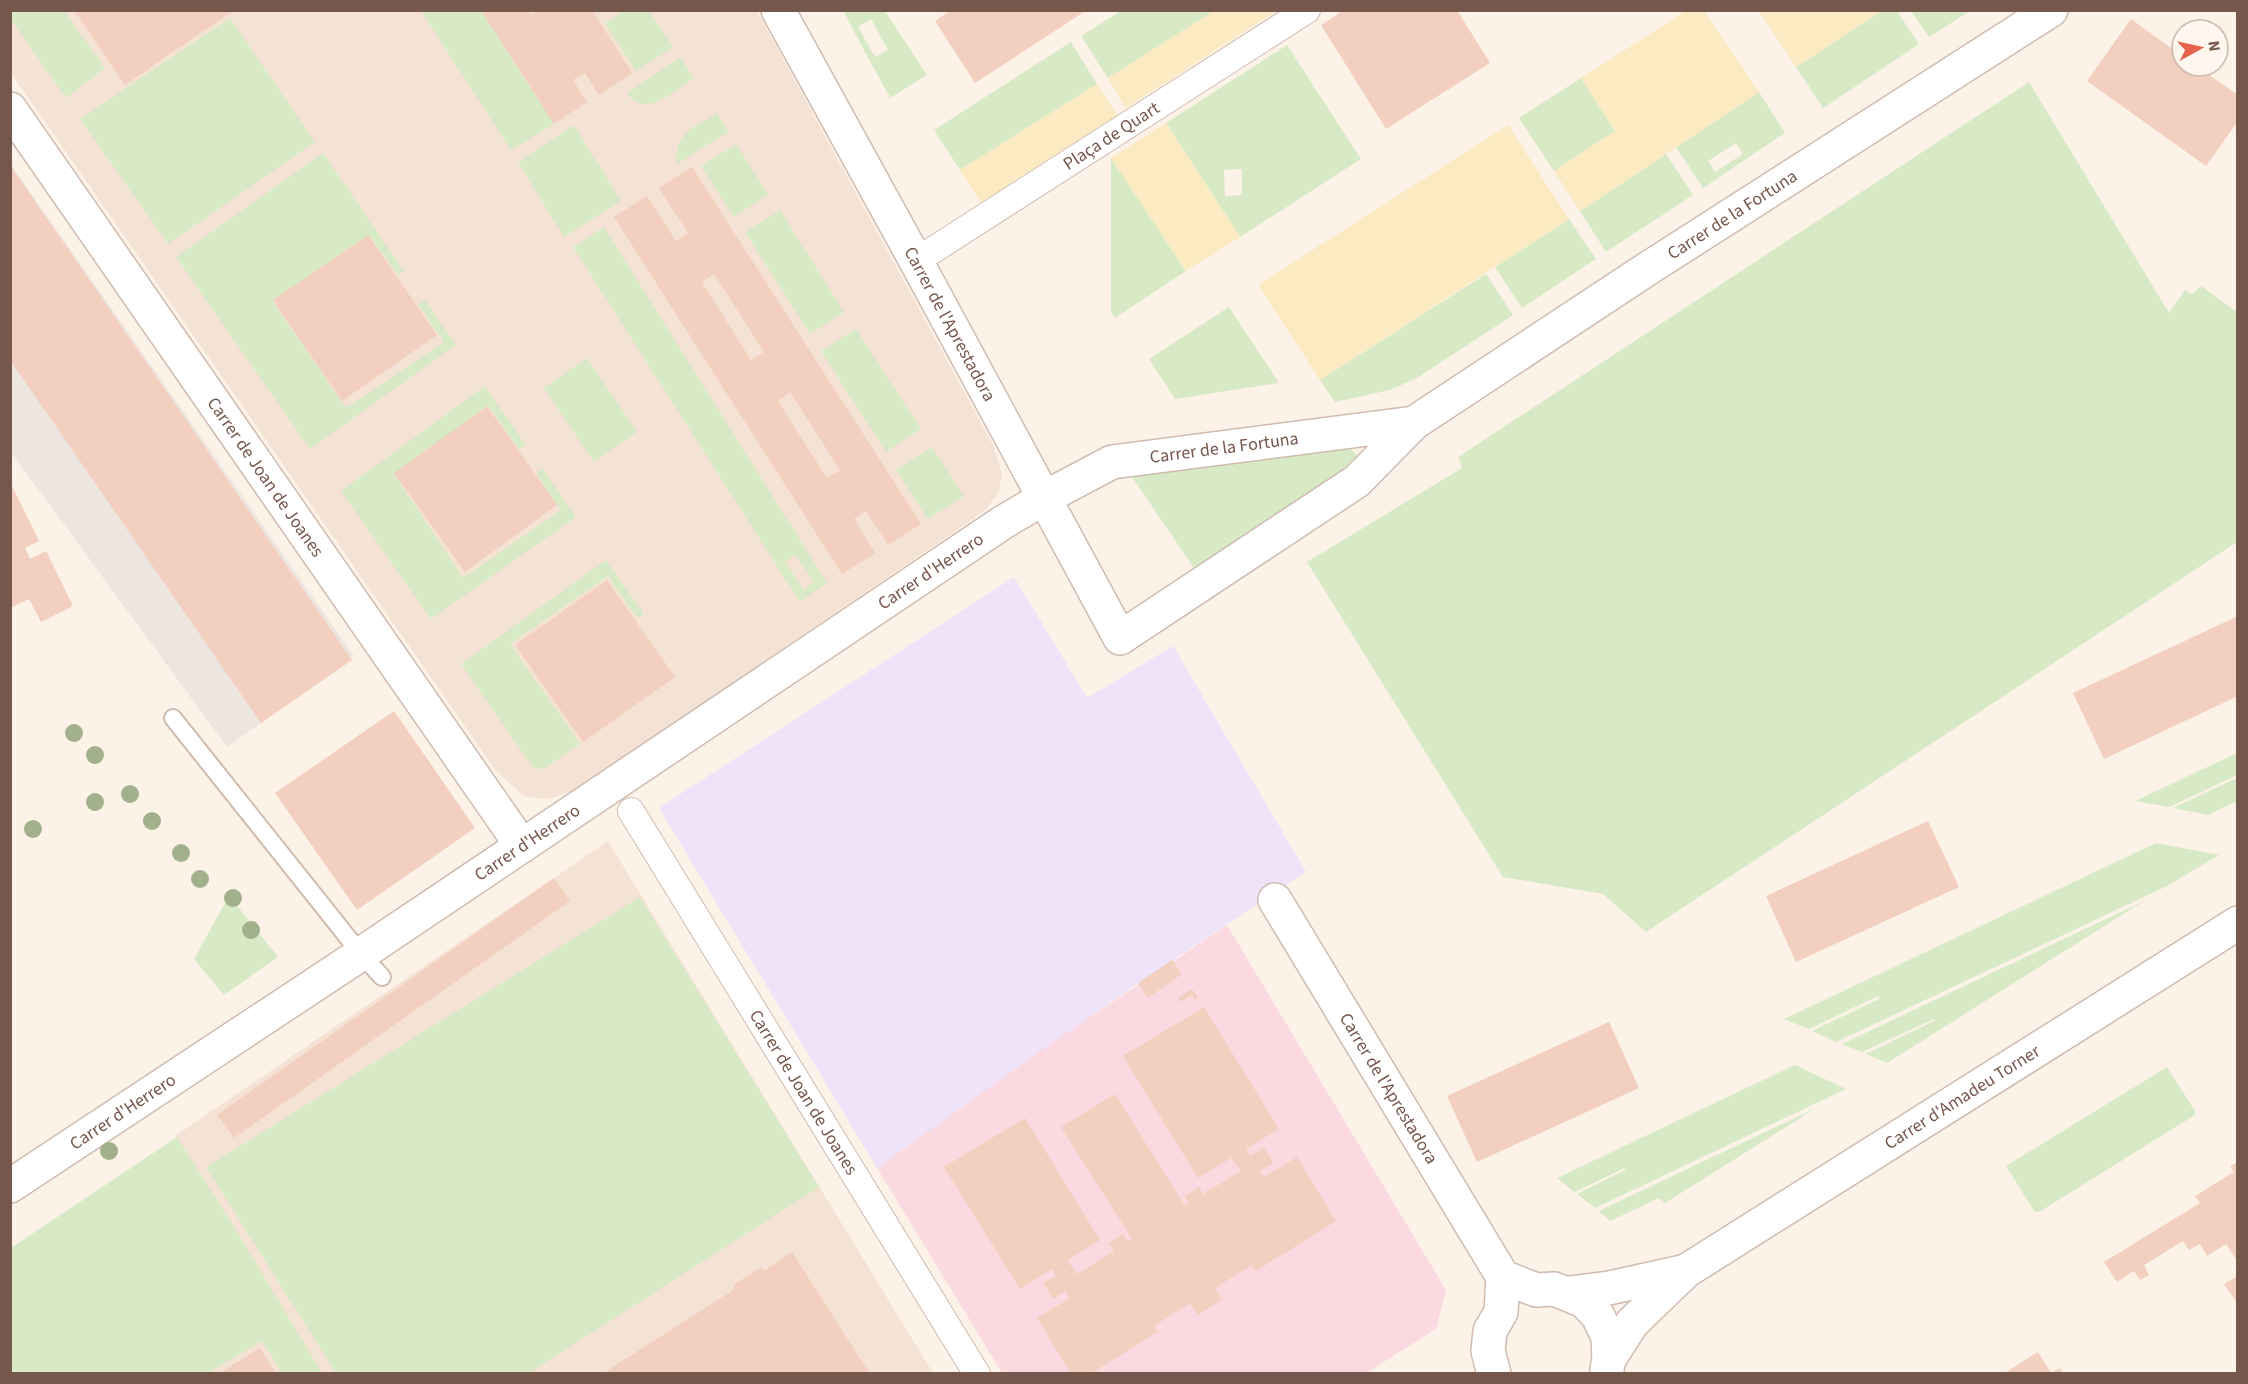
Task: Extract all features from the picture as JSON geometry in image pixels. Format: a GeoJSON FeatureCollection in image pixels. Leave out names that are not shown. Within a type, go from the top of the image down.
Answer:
{"type":"FeatureCollection","features":[{"type":"Feature","properties":{"kind":"street","name":"Carrer de l'Aprestadora"},"geometry":{"type":"LineString","coordinates":[[778,10],[1120,638]]}},
{"type":"Feature","properties":{"kind":"street","name":"Plaça de Quart"},"geometry":{"type":"LineString","coordinates":[[916,261],[1307,10]]}},
{"type":"Feature","properties":{"kind":"street","name":"Carrer de la Fortuna"},"geometry":{"type":"LineString","coordinates":[[1120,638],[1356,481],[1414,423],[1653,264],[2051,10]]}},
{"type":"Feature","properties":{"kind":"street","name":"Carrer de Joan de Joanes"},"geometry":{"type":"LineString","coordinates":[[10,109],[522,846]]}},
{"type":"Feature","properties":{"kind":"street","name":"Carrer de la Fortuna"},"geometry":{"type":"LineString","coordinates":[[1044,498],[1112,462],[1414,423]]}},
{"type":"Feature","properties":{"kind":"street","name":"Carrer d'Herrero"},"geometry":{"type":"LineString","coordinates":[[10,1186],[372,966],[522,846],[992,530],[1044,498]]}},
{"type":"Feature","properties":{"kind":"street","name":"Carrer de Joan de Joanes"},"geometry":{"type":"LineString","coordinates":[[632,811],[977,1374]]}},
{"type":"Feature","properties":{"kind":"street","name":"Carrer de l'Aprestadora"},"geometry":{"type":"LineString","coordinates":[[1275,900],[1503,1277]]}},
{"type":"Feature","properties":{"kind":"street","name":"Carrer d'Amadeu Torner"},"geometry":{"type":"LineString","coordinates":[[1607,1366],[1632,1323],[1686,1271],[2238,923]]}},
{"type":"Feature","properties":{"kind":"street","name":"Carrer d'Amadeu Torner"},"geometry":{"type":"LineString","coordinates":[[1503,1277],[1536,1290],[1554,1289],[1569,1293],[1609,1288],[1686,1271]]}},
{"type":"Feature","properties":{"kind":"street"},"geometry":{"type":"LineString","coordinates":[[1483,1366],[1490,1331],[1501,1312],[1503,1277]]}},
{"type":"Feature","properties":{"kind":"street"},"geometry":{"type":"LineString","coordinates":[[1569,1293],[1584,1300],[1598,1316],[1608,1337],[1607,1366]]}},
{"type":"Feature","properties":{"kind":"lane"},"geometry":{"type":"LineString","coordinates":[[173,718],[372,966]]}},
{"type":"Feature","properties":{"kind":"shaded area"},"geometry":{"type":"Polygon","coordinates":[[[10,11],[757,11],[993,445],[1002,474],[998,493],[987,508],[970,521],[573,791],[548,799],[524,796],[496,771],[11,73],[10,11]]]}},
{"type":"Feature","properties":{"kind":"shaded area"},"geometry":{"type":"Polygon","coordinates":[[[10,163],[354,656],[227,747],[11,452],[10,163]]]}},
{"type":"Feature","properties":{"kind":"shaded area"},"geometry":{"type":"Polygon","coordinates":[[[1014,577],[1087,698],[1173,646],[1306,872],[1138,983],[877,1168],[659,808],[1014,577]]]}},
{"type":"Feature","properties":{"kind":"shaded area"},"geometry":{"type":"Polygon","coordinates":[[[608,841],[933,1373],[78,1374],[232,1224],[175,1136],[608,841]]]}},
{"type":"Feature","properties":{"kind":"shaded area"},"geometry":{"type":"Polygon","coordinates":[[[1227,925],[1446,1290],[1436,1329],[1366,1373],[1002,1373],[877,1168],[1050,1044],[1227,925]]]}},
{"type":"Feature","properties":{"kind":"green space"},"geometry":{"type":"Polygon","coordinates":[[[11,10],[64,11],[105,68],[66,98],[12,21],[11,10]]]}},
{"type":"Feature","properties":{"kind":"green space"},"geometry":{"type":"Polygon","coordinates":[[[421,11],[481,11],[554,124],[511,150],[421,11]]]}},
{"type":"Feature","properties":{"kind":"green space"},"geometry":{"type":"Polygon","coordinates":[[[624,11],[649,11],[673,47],[636,71],[605,23],[624,11]]]}},
{"type":"Feature","properties":{"kind":"green space"},"geometry":{"type":"Polygon","coordinates":[[[843,11],[885,11],[927,75],[890,98],[843,11]],[[871,19],[858,27],[875,57],[888,50],[871,19]]]}},
{"type":"Feature","properties":{"kind":"green space"},"geometry":{"type":"Polygon","coordinates":[[[1121,11],[1214,11],[1108,78],[1081,36],[1121,11]]]}},
{"type":"Feature","properties":{"kind":"green space"},"geometry":{"type":"Polygon","coordinates":[[[1881,11],[1897,11],[1919,44],[1823,108],[1796,67],[1881,11]]]}},
{"type":"Feature","properties":{"kind":"green space"},"geometry":{"type":"Polygon","coordinates":[[[1911,11],[1970,11],[1929,37],[1911,11]]]}},
{"type":"Feature","properties":{"kind":"green space"},"geometry":{"type":"Polygon","coordinates":[[[230,18],[315,142],[168,244],[80,119],[230,18]]]}},
{"type":"Feature","properties":{"kind":"green space"},"geometry":{"type":"Polygon","coordinates":[[[1071,42],[1097,84],[960,170],[934,130],[1071,42]]]}},
{"type":"Feature","properties":{"kind":"green space"},"geometry":{"type":"Polygon","coordinates":[[[1287,45],[1361,159],[1240,237],[1166,123],[1287,45]],[[1242,169],[1224,170],[1225,196],[1242,195],[1242,169]]]}},
{"type":"Feature","properties":{"kind":"green space"},"geometry":{"type":"Polygon","coordinates":[[[680,57],[694,78],[678,90],[651,104],[634,101],[627,93],[680,57]]]}},
{"type":"Feature","properties":{"kind":"green space"},"geometry":{"type":"Polygon","coordinates":[[[1581,78],[1615,131],[1554,171],[1519,118],[1581,78]]]}},
{"type":"Feature","properties":{"kind":"green space"},"geometry":{"type":"Polygon","coordinates":[[[2029,82],[2169,313],[2185,290],[2192,294],[2201,286],[2237,312],[2237,542],[1646,932],[1603,894],[1503,877],[1307,562],[1462,468],[1458,457],[2029,82]]]}},
{"type":"Feature","properties":{"kind":"green space"},"geometry":{"type":"Polygon","coordinates":[[[1759,92],[1785,133],[1703,188],[1676,147],[1759,92]],[[1736,143],[1708,161],[1715,172],[1743,154],[1736,143]]]}},
{"type":"Feature","properties":{"kind":"green space"},"geometry":{"type":"Polygon","coordinates":[[[717,113],[728,132],[677,164],[678,145],[682,138],[694,127],[717,113]]]}},
{"type":"Feature","properties":{"kind":"green space"},"geometry":{"type":"Polygon","coordinates":[[[574,125],[621,201],[564,237],[518,162],[574,125]]]}},
{"type":"Feature","properties":{"kind":"green space"},"geometry":{"type":"Polygon","coordinates":[[[736,144],[768,194],[734,217],[701,166],[736,144]]]}},
{"type":"Feature","properties":{"kind":"green space"},"geometry":{"type":"Polygon","coordinates":[[[323,153],[404,271],[398,275],[370,236],[273,302],[346,408],[444,342],[418,304],[425,300],[456,345],[310,449],[176,257],[323,153]]]}},
{"type":"Feature","properties":{"kind":"green space"},"geometry":{"type":"Polygon","coordinates":[[[1666,154],[1693,195],[1606,252],[1580,211],[1666,154]]]}},
{"type":"Feature","properties":{"kind":"green space"},"geometry":{"type":"Polygon","coordinates":[[[1111,158],[1186,271],[1115,318],[1111,311],[1111,158]]]}},
{"type":"Feature","properties":{"kind":"green space"},"geometry":{"type":"Polygon","coordinates":[[[780,210],[844,312],[810,334],[745,232],[780,210]]]}},
{"type":"Feature","properties":{"kind":"green space"},"geometry":{"type":"Polygon","coordinates":[[[1569,219],[1596,259],[1522,308],[1495,267],[1569,219]]]}},
{"type":"Feature","properties":{"kind":"green space"},"geometry":{"type":"Polygon","coordinates":[[[604,227],[827,583],[800,602],[573,247],[604,227]],[[795,555],[785,562],[804,590],[814,582],[795,555]]]}},
{"type":"Feature","properties":{"kind":"green space"},"geometry":{"type":"Polygon","coordinates":[[[1486,274],[1513,315],[1417,378],[1390,390],[1335,402],[1320,380],[1486,274]]]}},
{"type":"Feature","properties":{"kind":"green space"},"geometry":{"type":"Polygon","coordinates":[[[1229,307],[1279,383],[1175,399],[1149,359],[1229,307]]]}},
{"type":"Feature","properties":{"kind":"green space"},"geometry":{"type":"Polygon","coordinates":[[[856,329],[921,429],[886,452],[821,351],[856,329]]]}},
{"type":"Feature","properties":{"kind":"green space"},"geometry":{"type":"Polygon","coordinates":[[[587,358],[637,432],[594,462],[544,388],[587,358]]]}},
{"type":"Feature","properties":{"kind":"green space"},"geometry":{"type":"Polygon","coordinates":[[[485,386],[525,444],[519,449],[489,407],[394,474],[463,578],[561,510],[536,473],[542,468],[576,517],[431,619],[341,491],[485,386]]]}},
{"type":"Feature","properties":{"kind":"green space"},"geometry":{"type":"Polygon","coordinates":[[[1348,445],[1357,456],[1357,464],[1198,574],[1130,474],[1348,445]]]}},
{"type":"Feature","properties":{"kind":"green space"},"geometry":{"type":"Polygon","coordinates":[[[932,447],[964,496],[928,519],[896,470],[932,447]]]}},
{"type":"Feature","properties":{"kind":"green space"},"geometry":{"type":"Polygon","coordinates":[[[606,560],[644,614],[637,618],[608,576],[510,644],[580,744],[545,768],[537,769],[532,766],[461,664],[606,560]]]}},
{"type":"Feature","properties":{"kind":"green space"},"geometry":{"type":"Polygon","coordinates":[[[2237,753],[2237,775],[2169,807],[2135,801],[2237,753]]]}},
{"type":"Feature","properties":{"kind":"green space"},"geometry":{"type":"Polygon","coordinates":[[[2237,778],[2237,801],[2208,815],[2173,808],[2237,778]]]}},
{"type":"Feature","properties":{"kind":"green space"},"geometry":{"type":"Polygon","coordinates":[[[2156,843],[2219,855],[2167,886],[1836,1042],[1812,1031],[1879,999],[1878,996],[1809,1029],[1784,1019],[2156,843]]]}},
{"type":"Feature","properties":{"kind":"green space"},"geometry":{"type":"Polygon","coordinates":[[[229,896],[278,957],[224,995],[194,959],[229,896]]]}},
{"type":"Feature","properties":{"kind":"green space"},"geometry":{"type":"Polygon","coordinates":[[[640,897],[819,1187],[529,1373],[336,1373],[206,1167],[640,897]]]}},
{"type":"Feature","properties":{"kind":"green space"},"geometry":{"type":"Polygon","coordinates":[[[2144,901],[1887,1063],[1866,1054],[1934,1019],[1862,1052],[1842,1044],[2144,901]]]}},
{"type":"Feature","properties":{"kind":"green space"},"geometry":{"type":"Polygon","coordinates":[[[1795,1065],[1846,1089],[1595,1208],[1577,1194],[1625,1168],[1574,1192],[1557,1178],[1795,1065]]]}},
{"type":"Feature","properties":{"kind":"green space"},"geometry":{"type":"Polygon","coordinates":[[[2167,1067],[2195,1111],[2195,1115],[2039,1212],[2034,1211],[2006,1166],[2167,1067]]]}},
{"type":"Feature","properties":{"kind":"green space"},"geometry":{"type":"Polygon","coordinates":[[[1816,1108],[1665,1203],[1659,1198],[1610,1221],[1599,1211],[1816,1108]]]}},
{"type":"Feature","properties":{"kind":"green space"},"geometry":{"type":"Polygon","coordinates":[[[177,1137],[322,1373],[292,1373],[290,1371],[282,1373],[262,1341],[208,1373],[11,1373],[11,1248],[177,1137]]]}},
{"type":"Feature","properties":{"kind":"sand"},"geometry":{"type":"Polygon","coordinates":[[[1214,11],[1271,11],[1273,13],[1126,108],[1108,78],[1214,11]]]}},
{"type":"Feature","properties":{"kind":"sand"},"geometry":{"type":"Polygon","coordinates":[[[1686,11],[1704,11],[1759,92],[1580,211],[1554,171],[1615,131],[1581,78],[1686,11]]]}},
{"type":"Feature","properties":{"kind":"sand"},"geometry":{"type":"Polygon","coordinates":[[[1759,11],[1881,11],[1796,67],[1759,11]]]}},
{"type":"Feature","properties":{"kind":"sand"},"geometry":{"type":"Polygon","coordinates":[[[1097,84],[1117,115],[981,203],[960,170],[1097,84]]]}},
{"type":"Feature","properties":{"kind":"sand"},"geometry":{"type":"Polygon","coordinates":[[[1166,123],[1240,237],[1186,271],[1111,158],[1166,123]]]}},
{"type":"Feature","properties":{"kind":"sand"},"geometry":{"type":"Polygon","coordinates":[[[1508,125],[1569,219],[1320,380],[1258,285],[1508,125]]]}},
{"type":"Feature","properties":{"kind":"building"},"geometry":{"type":"Polygon","coordinates":[[[74,10],[234,10],[125,85],[74,10]]]}},
{"type":"Feature","properties":{"kind":"building"},"geometry":{"type":"Polygon","coordinates":[[[481,10],[528,10],[531,15],[539,10],[592,10],[632,73],[599,95],[585,73],[573,80],[587,102],[554,124],[481,10]]]}},
{"type":"Feature","properties":{"kind":"building"},"geometry":{"type":"Polygon","coordinates":[[[951,10],[1087,10],[975,83],[935,21],[951,10]]]}},
{"type":"Feature","properties":{"kind":"building"},"geometry":{"type":"Polygon","coordinates":[[[1344,10],[1457,10],[1490,63],[1386,129],[1321,25],[1344,10]]]}},
{"type":"Feature","properties":{"kind":"building"},"geometry":{"type":"Polygon","coordinates":[[[2131,19],[2170,47],[2170,78],[2213,78],[2238,95],[2238,121],[2206,166],[2087,81],[2131,19]]]}},
{"type":"Feature","properties":{"kind":"building"},"geometry":{"type":"Polygon","coordinates":[[[10,165],[352,660],[261,723],[10,360],[10,165]]]}},
{"type":"Feature","properties":{"kind":"building"},"geometry":{"type":"Polygon","coordinates":[[[692,167],[921,524],[888,545],[866,511],[854,519],[875,553],[842,574],[614,217],[647,196],[676,241],[688,233],[659,188],[692,167]],[[714,274],[702,282],[751,360],[764,352],[714,274]],[[790,392],[778,401],[827,478],[840,470],[790,392]]]}},
{"type":"Feature","properties":{"kind":"building"},"geometry":{"type":"Polygon","coordinates":[[[368,235],[437,335],[342,401],[273,300],[368,235]]]}},
{"type":"Feature","properties":{"kind":"building"},"geometry":{"type":"Polygon","coordinates":[[[487,406],[557,505],[465,572],[394,473],[487,406]]]}},
{"type":"Feature","properties":{"kind":"building"},"geometry":{"type":"Polygon","coordinates":[[[10,482],[39,541],[25,548],[30,559],[46,551],[73,606],[41,622],[29,599],[10,608],[10,482]]]}},
{"type":"Feature","properties":{"kind":"building"},"geometry":{"type":"Polygon","coordinates":[[[607,580],[675,677],[583,742],[515,645],[607,580]]]}},
{"type":"Feature","properties":{"kind":"building"},"geometry":{"type":"Polygon","coordinates":[[[2236,617],[2238,696],[2104,759],[2073,693],[2236,617]]]}},
{"type":"Feature","properties":{"kind":"building"},"geometry":{"type":"Polygon","coordinates":[[[394,711],[475,828],[357,910],[275,793],[394,711]]]}},
{"type":"Feature","properties":{"kind":"building"},"geometry":{"type":"Polygon","coordinates":[[[1928,821],[1959,887],[1796,962],[1766,896],[1928,821]]]}},
{"type":"Feature","properties":{"kind":"building"},"geometry":{"type":"Polygon","coordinates":[[[554,878],[570,901],[234,1138],[217,1115],[554,878]]]}},
{"type":"Feature","properties":{"kind":"building"},"geometry":{"type":"Polygon","coordinates":[[[1172,960],[1182,974],[1148,998],[1138,983],[1172,960]]]}},
{"type":"Feature","properties":{"kind":"building"},"geometry":{"type":"Polygon","coordinates":[[[1192,989],[1198,997],[1195,1000],[1192,995],[1180,1002],[1178,998],[1192,989]]]}},
{"type":"Feature","properties":{"kind":"building"},"geometry":{"type":"Polygon","coordinates":[[[1204,1007],[1279,1129],[1246,1149],[1250,1156],[1264,1147],[1273,1163],[1260,1171],[1263,1178],[1297,1157],[1336,1221],[1256,1271],[1252,1265],[1215,1288],[1222,1300],[1198,1315],[1190,1303],[1154,1326],[1158,1332],[1090,1374],[1071,1374],[1037,1318],[1070,1298],[1065,1291],[1053,1299],[1043,1283],[1056,1276],[1052,1269],[1020,1289],[944,1167],[1025,1118],[1100,1240],[1067,1260],[1077,1274],[1114,1251],[1109,1243],[1123,1234],[1128,1242],[1132,1239],[1061,1127],[1115,1094],[1185,1206],[1189,1203],[1185,1196],[1199,1187],[1203,1194],[1241,1171],[1231,1158],[1198,1178],[1123,1056],[1204,1007]]]}},
{"type":"Feature","properties":{"kind":"building"},"geometry":{"type":"Polygon","coordinates":[[[1609,1022],[1639,1088],[1477,1162],[1447,1096],[1609,1022]]]}},
{"type":"Feature","properties":{"kind":"building"},"geometry":{"type":"Polygon","coordinates":[[[2238,1162],[2238,1262],[2226,1244],[2207,1256],[2200,1244],[2189,1250],[2183,1241],[2144,1265],[2149,1275],[2140,1280],[2134,1271],[2117,1282],[2104,1262],[2200,1203],[2195,1196],[2234,1172],[2230,1166],[2238,1162]]]}},
{"type":"Feature","properties":{"kind":"building"},"geometry":{"type":"Polygon","coordinates":[[[792,1252],[870,1374],[602,1374],[735,1289],[733,1285],[762,1267],[764,1271],[792,1252]]]}},
{"type":"Feature","properties":{"kind":"building"},"geometry":{"type":"Polygon","coordinates":[[[2238,1276],[2238,1304],[2224,1284],[2238,1276]]]}},
{"type":"Feature","properties":{"kind":"building"},"geometry":{"type":"Polygon","coordinates":[[[260,1348],[276,1374],[218,1374],[260,1348]]]}},
{"type":"Feature","properties":{"kind":"building"},"geometry":{"type":"Polygon","coordinates":[[[2038,1352],[2051,1373],[2060,1368],[2064,1374],[2003,1374],[2038,1352]]]}}]}
